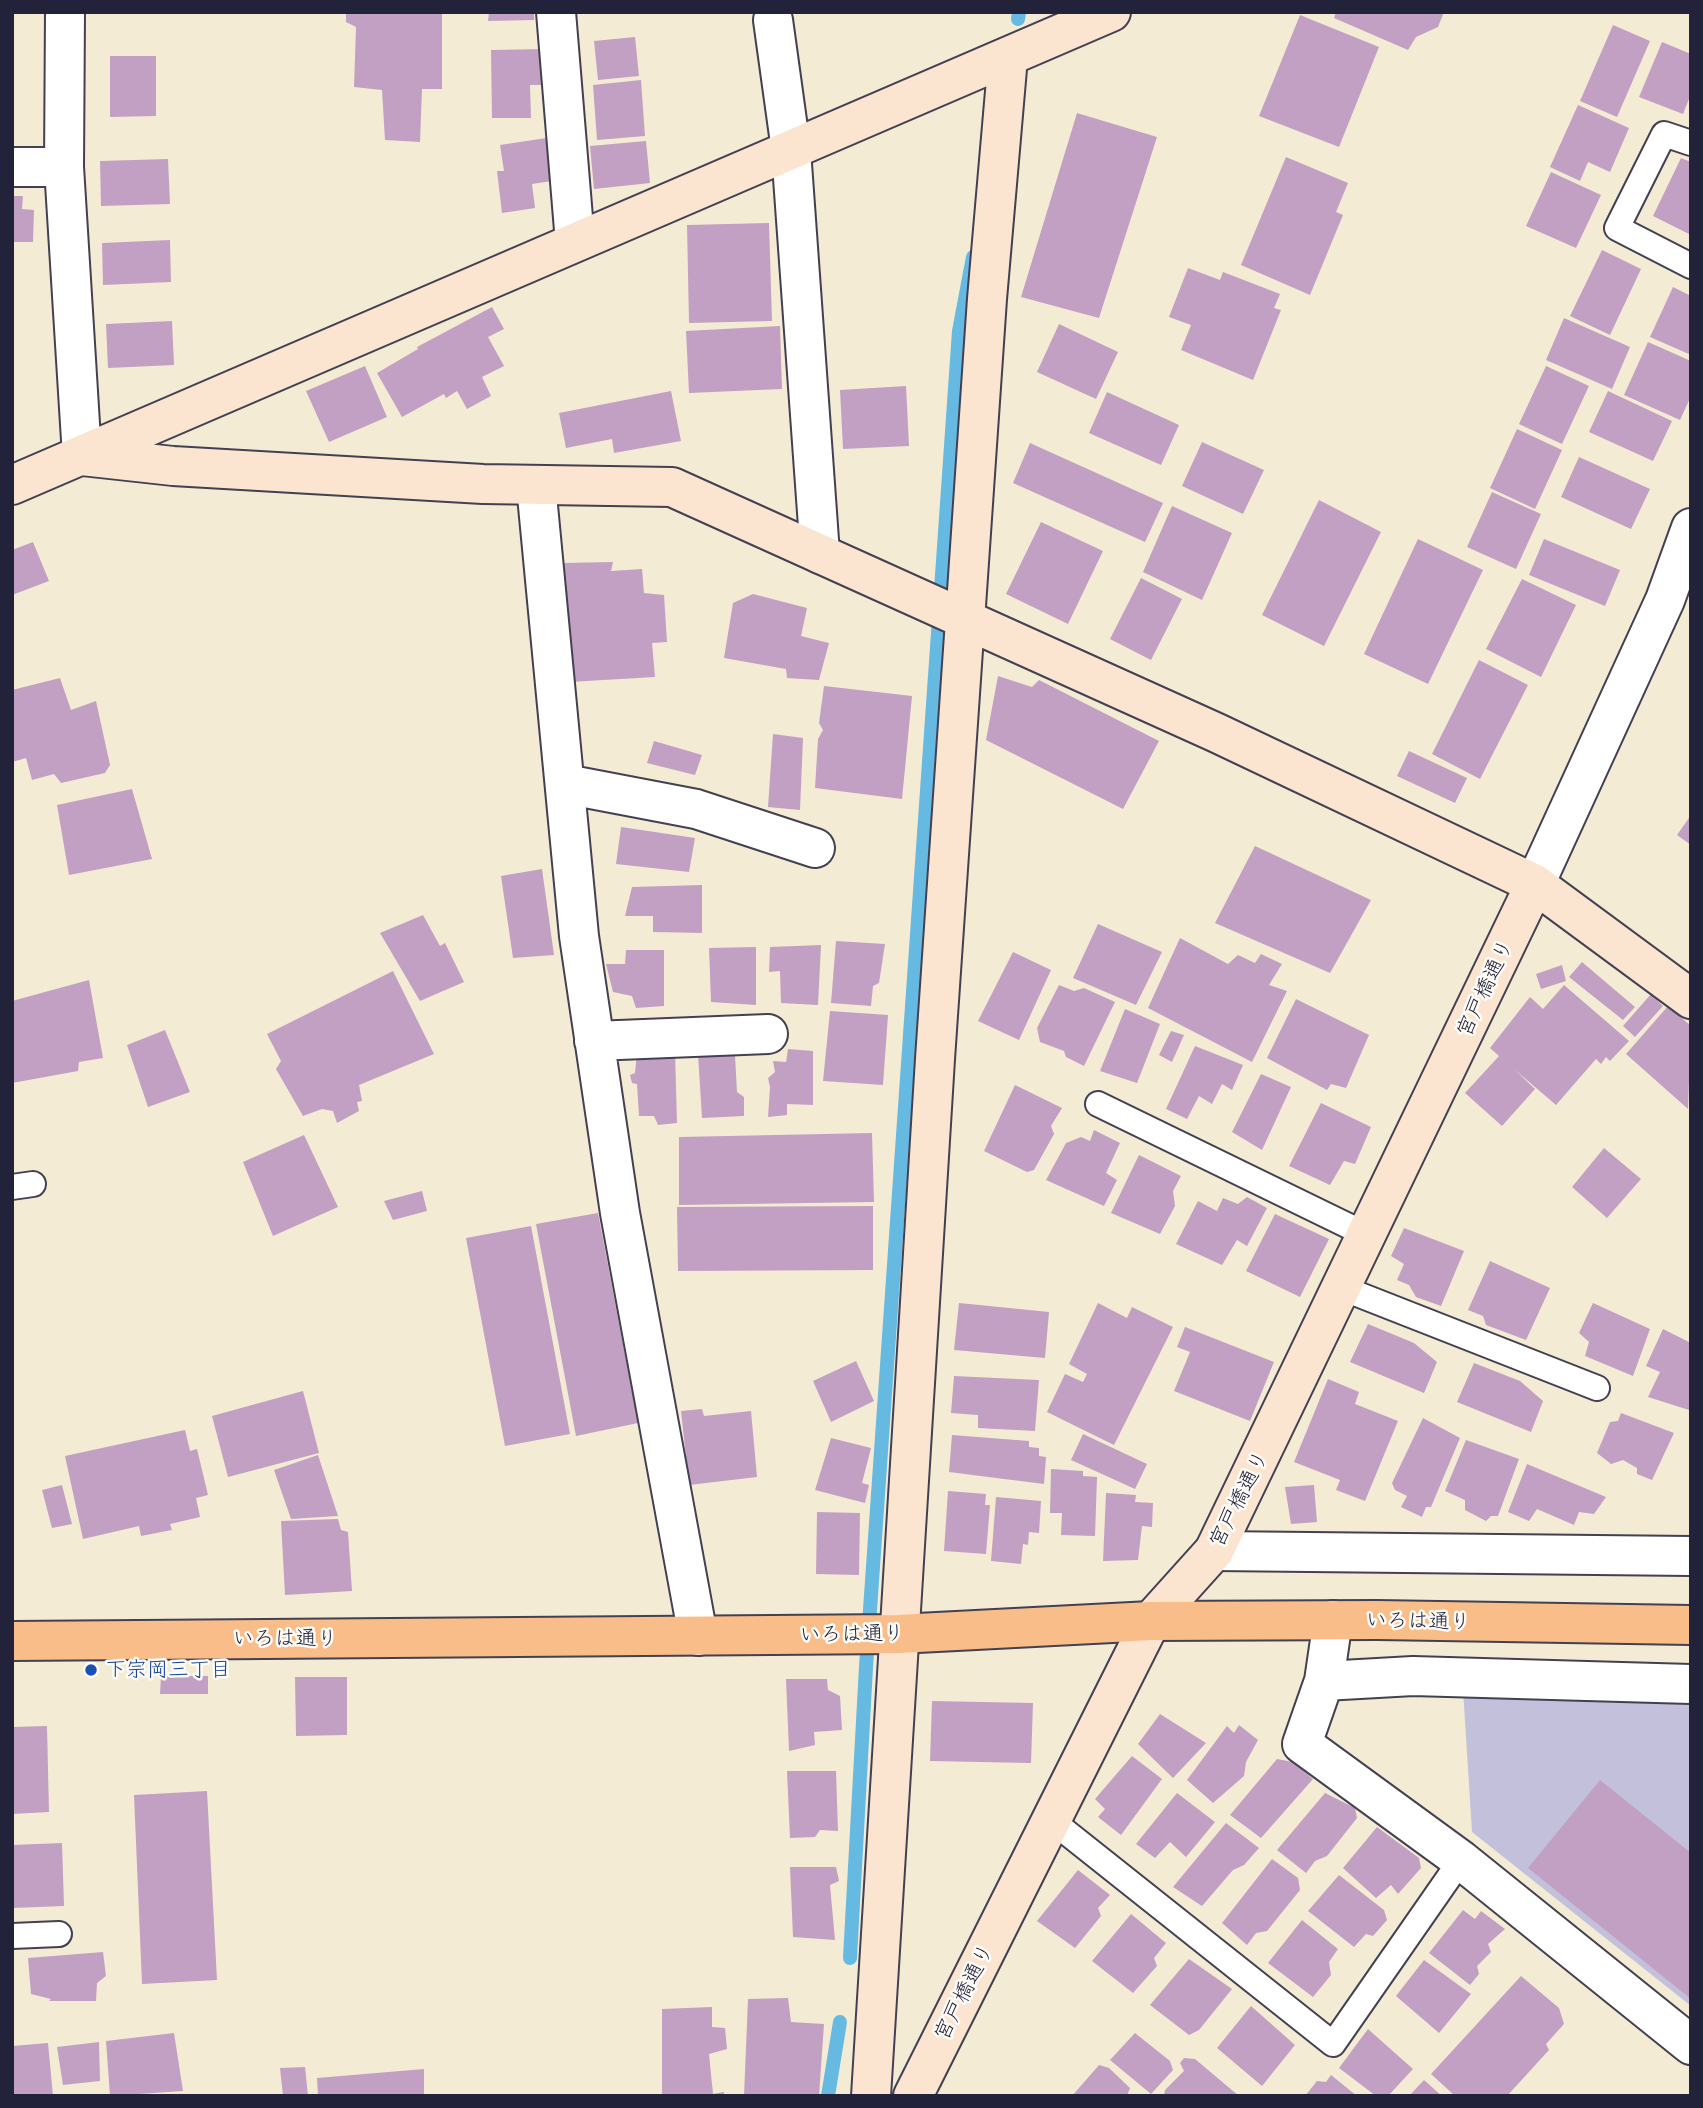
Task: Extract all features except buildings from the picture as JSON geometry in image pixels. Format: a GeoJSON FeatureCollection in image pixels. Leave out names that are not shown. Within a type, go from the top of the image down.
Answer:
{"type":"FeatureCollection","features":[{"type":"Feature","properties":{"kind":"main road","name":"いろは通り"},"geometry":{"type":"LineString","coordinates":[[12,1640],[836,1635],[1151,1621],[1377,1620],[1691,1625]]}},
{"type":"Feature","properties":{"kind":"street"},"geometry":{"type":"LineString","coordinates":[[65,12],[64,167],[82,456]]}},
{"type":"Feature","properties":{"kind":"street"},"geometry":{"type":"LineString","coordinates":[[556,12],[575,242]]}},
{"type":"Feature","properties":{"kind":"street"},"geometry":{"type":"LineString","coordinates":[[12,485],[1111,12]]}},
{"type":"Feature","properties":{"kind":"street"},"geometry":{"type":"LineString","coordinates":[[772,20],[791,150],[820,554]]}},
{"type":"Feature","properties":{"kind":"street"},"geometry":{"type":"LineString","coordinates":[[871,2096],[888,1634],[1007,57]]}},
{"type":"Feature","properties":{"kind":"street"},"geometry":{"type":"LineString","coordinates":[[12,167],[64,167]]}},
{"type":"Feature","properties":{"kind":"street"},"geometry":{"type":"LineString","coordinates":[[82,456],[173,466],[536,485],[672,487],[1217,733],[1535,884],[1691,999]]}},
{"type":"Feature","properties":{"kind":"street"},"geometry":{"type":"LineString","coordinates":[[536,485],[579,936],[620,1213],[698,1636]]}},
{"type":"Feature","properties":{"kind":"street"},"geometry":{"type":"LineString","coordinates":[[1535,884],[1665,600],[1691,528]]}},
{"type":"Feature","properties":{"kind":"street"},"geometry":{"type":"LineString","coordinates":[[565,784],[696,809],[815,848]]}},
{"type":"Feature","properties":{"kind":"street","name":"宮戸橋通り"},"geometry":{"type":"LineString","coordinates":[[912,2096],[1151,1621],[1214,1551],[1535,884]]}},
{"type":"Feature","properties":{"kind":"street"},"geometry":{"type":"LineString","coordinates":[[594,1041],[768,1034]]}},
{"type":"Feature","properties":{"kind":"street"},"geometry":{"type":"LineString","coordinates":[[1214,1551],[1691,1556]]}},
{"type":"Feature","properties":{"kind":"street"},"geometry":{"type":"LineString","coordinates":[[1333,1620],[1324,1681],[1302,1744],[1461,1860],[1691,2045]]}},
{"type":"Feature","properties":{"kind":"street"},"geometry":{"type":"LineString","coordinates":[[1324,1681],[1413,1676],[1691,1684]]}},
{"type":"Feature","properties":{"kind":"lane"},"geometry":{"type":"LineString","coordinates":[[1691,143],[1664,134],[1617,228],[1691,266]]}},
{"type":"Feature","properties":{"kind":"lane"},"geometry":{"type":"LineString","coordinates":[[1098,1104],[1367,1235]]}},
{"type":"Feature","properties":{"kind":"lane"},"geometry":{"type":"LineString","coordinates":[[1342,1288],[1597,1388]]}},
{"type":"Feature","properties":{"kind":"lane"},"geometry":{"type":"LineString","coordinates":[[1051,1820],[1333,2044],[1461,1860]]}},
{"type":"Feature","properties":{"kind":"lane"},"geometry":{"type":"LineString","coordinates":[[12,1936],[59,1934]]}},
{"type":"Feature","properties":{"kind":"shaded area"},"geometry":{"type":"Polygon","coordinates":[[[1463,1689],[1691,1698],[1691,2006],[1472,1832],[1463,1689]]]}},
{"type":"Feature","properties":{"kind":"waterway"},"geometry":{"type":"LineString","coordinates":[[1018,19],[1019,12]]}},
{"type":"Feature","properties":{"kind":"waterway"},"geometry":{"type":"LineString","coordinates":[[850,1958],[866,1667],[959,331],[973,257]]}},
{"type":"Feature","properties":{"kind":"waterway"},"geometry":{"type":"LineString","coordinates":[[828,2096],[840,2022]]}},
{"type":"Feature","properties":{"kind":"place","name":"下宗岡三丁目"},"geometry":{"type":"Point","coordinates":[91,1670]}}]}
